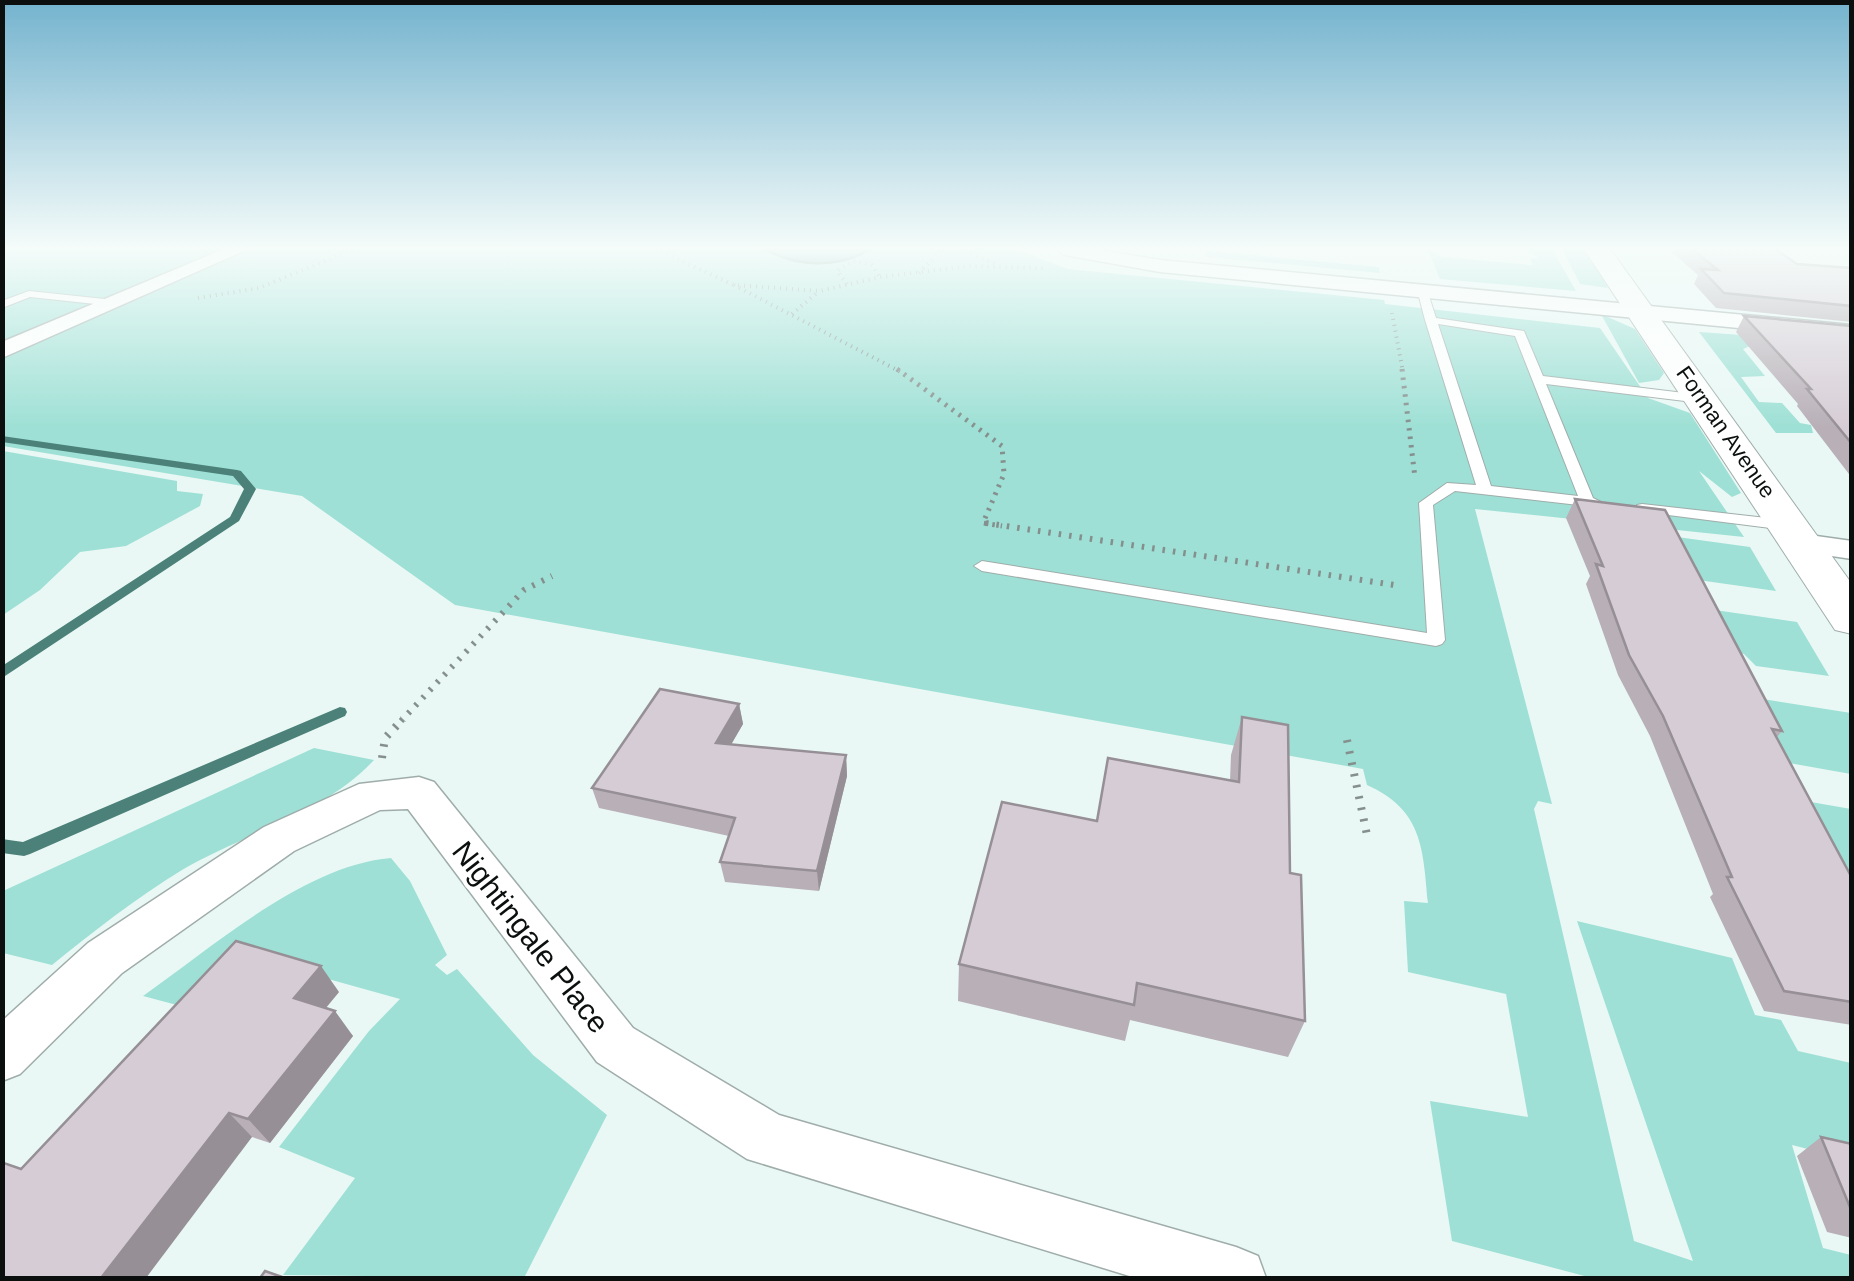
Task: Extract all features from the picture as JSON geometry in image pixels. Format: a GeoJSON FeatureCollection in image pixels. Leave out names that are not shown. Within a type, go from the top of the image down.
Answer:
{"type":"FeatureCollection","features":[{"type":"Feature","properties":{"kind":"street"},"geometry":{"type":"LineString","coordinates":[[2,351],[100,309]]}},
{"type":"Feature","properties":{"kind":"street"},"geometry":{"type":"LineString","coordinates":[[1590,309],[1852,332]]}},
{"type":"Feature","properties":{"kind":"street","name":"Forman Avenue"},"geometry":{"type":"LineString","coordinates":[[1641,309],[1852,618]]}},
{"type":"Feature","properties":{"kind":"street"},"geometry":{"type":"LineString","coordinates":[[1796,535],[1852,550]]}},
{"type":"Feature","properties":{"kind":"street","name":"Nightingale Place"},"geometry":{"type":"LineString","coordinates":[[2,1056],[105,958],[280,839],[374,795],[419,793],[615,1045],[767,1138],[1236,1278]]}},
{"type":"Feature","properties":{"kind":"lane"},"geometry":{"type":"LineString","coordinates":[[1427,309],[1485,489]]}},
{"type":"Feature","properties":{"kind":"lane"},"geometry":{"type":"LineString","coordinates":[[1430,320],[1520,332],[1587,502]]}},
{"type":"Feature","properties":{"kind":"lane"},"geometry":{"type":"LineString","coordinates":[[1538,378],[1703,399]]}},
{"type":"Feature","properties":{"kind":"lane"},"geometry":{"type":"LineString","coordinates":[[982,566],[1436,640],[1426,503],[1452,486],[1587,502],[1796,535]]}},
{"type":"Feature","properties":{"kind":"path"},"geometry":{"type":"LineString","coordinates":[[782,309],[929,388],[1002,446],[1004,474],[982,523],[1405,587],[1403,571]]}},
{"type":"Feature","properties":{"kind":"path"},"geometry":{"type":"LineString","coordinates":[[792,314],[798,309]]}},
{"type":"Feature","properties":{"kind":"path"},"geometry":{"type":"LineString","coordinates":[[1391,309],[1418,476],[1410,484]]}},
{"type":"Feature","properties":{"kind":"path"},"geometry":{"type":"LineString","coordinates":[[374,795],[386,738],[524,590],[552,576]]}},
{"type":"Feature","properties":{"kind":"path"},"geometry":{"type":"LineString","coordinates":[[1347,740],[1368,835]]}},
{"type":"Feature","properties":{"kind":"shaded area"},"geometry":{"type":"Polygon","coordinates":[[[2,309],[1428,309],[1600,328],[1648,398],[1690,413],[1741,493],[1732,497],[1699,471],[1744,537],[1475,509],[1552,804],[1538,801],[1534,809],[1634,1241],[1693,1261],[1577,921],[1732,958],[1755,1015],[1781,1020],[1798,1051],[1851,1063],[1851,1160],[1792,1145],[1823,1248],[1851,1255],[1851,1278],[1592,1278],[1452,1241],[1430,1101],[1528,1117],[1506,994],[1408,972],[1404,901],[1428,903],[1421,849],[1410,819],[1399,806],[1367,785],[1363,769],[455,605],[302,496],[3,446],[2,309]]]}},
{"type":"Feature","properties":{"kind":"shaded area"},"geometry":{"type":"Polygon","coordinates":[[[1601,314],[1635,329],[1664,373],[1659,380],[1639,383],[1601,314]]]}},
{"type":"Feature","properties":{"kind":"shaded area"},"geometry":{"type":"Polygon","coordinates":[[[1699,332],[1742,335],[1750,346],[1743,349],[1765,376],[1741,377],[1759,402],[1782,403],[1800,423],[1811,425],[1813,433],[1776,433],[1699,332]]]}},
{"type":"Feature","properties":{"kind":"shaded area"},"geometry":{"type":"Polygon","coordinates":[[[3,451],[177,481],[177,491],[203,494],[200,506],[126,546],[80,552],[40,590],[3,615],[3,451]]]}},
{"type":"Feature","properties":{"kind":"shaded area"},"geometry":{"type":"Polygon","coordinates":[[[1670,536],[1750,547],[1776,591],[1691,579],[1670,536]]]}},
{"type":"Feature","properties":{"kind":"shaded area"},"geometry":{"type":"Polygon","coordinates":[[[1708,609],[1797,622],[1829,676],[1756,666],[1744,654],[1730,651],[1708,609]]]}},
{"type":"Feature","properties":{"kind":"shaded area"},"geometry":{"type":"Polygon","coordinates":[[[1756,698],[1851,713],[1851,774],[1789,763],[1756,698]]]}},
{"type":"Feature","properties":{"kind":"shaded area"},"geometry":{"type":"Polygon","coordinates":[[[314,748],[374,760],[308,809],[182,870],[52,965],[3,953],[3,891],[314,748]]]}},
{"type":"Feature","properties":{"kind":"shaded area"},"geometry":{"type":"Polygon","coordinates":[[[1805,801],[1851,809],[1851,884],[1805,801]]]}},
{"type":"Feature","properties":{"kind":"shaded area"},"geometry":{"type":"Polygon","coordinates":[[[391,858],[410,881],[447,955],[435,965],[447,975],[457,969],[533,1055],[607,1115],[524,1278],[283,1275],[355,1178],[279,1147],[369,1031],[400,999],[260,960],[188,1008],[143,996],[293,892],[359,864],[391,858]]]}},
{"type":"Feature","properties":{"kind":"building"},"geometry":{"type":"Polygon","coordinates":[[[1744,316],[1852,326],[1852,444],[1807,389],[1811,389],[1744,316]]]}},
{"type":"Feature","properties":{"kind":"building"},"geometry":{"type":"Polygon","coordinates":[[[1575,499],[1665,510],[1782,731],[1772,729],[1852,878],[1852,1002],[1784,991],[1727,877],[1732,877],[1663,716],[1629,655],[1596,564],[1603,566],[1575,499]]]}},
{"type":"Feature","properties":{"kind":"building"},"geometry":{"type":"Polygon","coordinates":[[[660,689],[739,704],[716,743],[846,755],[817,871],[720,862],[735,818],[592,788],[660,689]]]}},
{"type":"Feature","properties":{"kind":"building"},"geometry":{"type":"Polygon","coordinates":[[[1242,717],[1288,725],[1290,873],[1301,875],[1305,1021],[1137,983],[1134,1005],[959,964],[1002,802],[1097,821],[1108,758],[1239,782],[1242,717]]]}},
{"type":"Feature","properties":{"kind":"building"},"geometry":{"type":"Polygon","coordinates":[[[236,941],[321,966],[294,998],[335,1011],[248,1119],[229,1113],[101,1278],[2,1278],[2,1164],[21,1169],[236,941]]]}},
{"type":"Feature","properties":{"kind":"building"},"geometry":{"type":"Polygon","coordinates":[[[1821,1137],[1852,1144],[1852,1212],[1821,1137]]]}},
{"type":"Feature","properties":{"kind":"building"},"geometry":{"type":"Polygon","coordinates":[[[265,1271],[285,1278],[260,1278],[265,1271]]]}},
{"type":"Feature","properties":{"kind":"waterway"},"geometry":{"type":"LineString","coordinates":[[2,439],[237,473],[250,489],[235,519],[2,673]]}},
{"type":"Feature","properties":{"kind":"waterway"},"geometry":{"type":"LineString","coordinates":[[2,846],[24,849],[340,712]]}}]}
